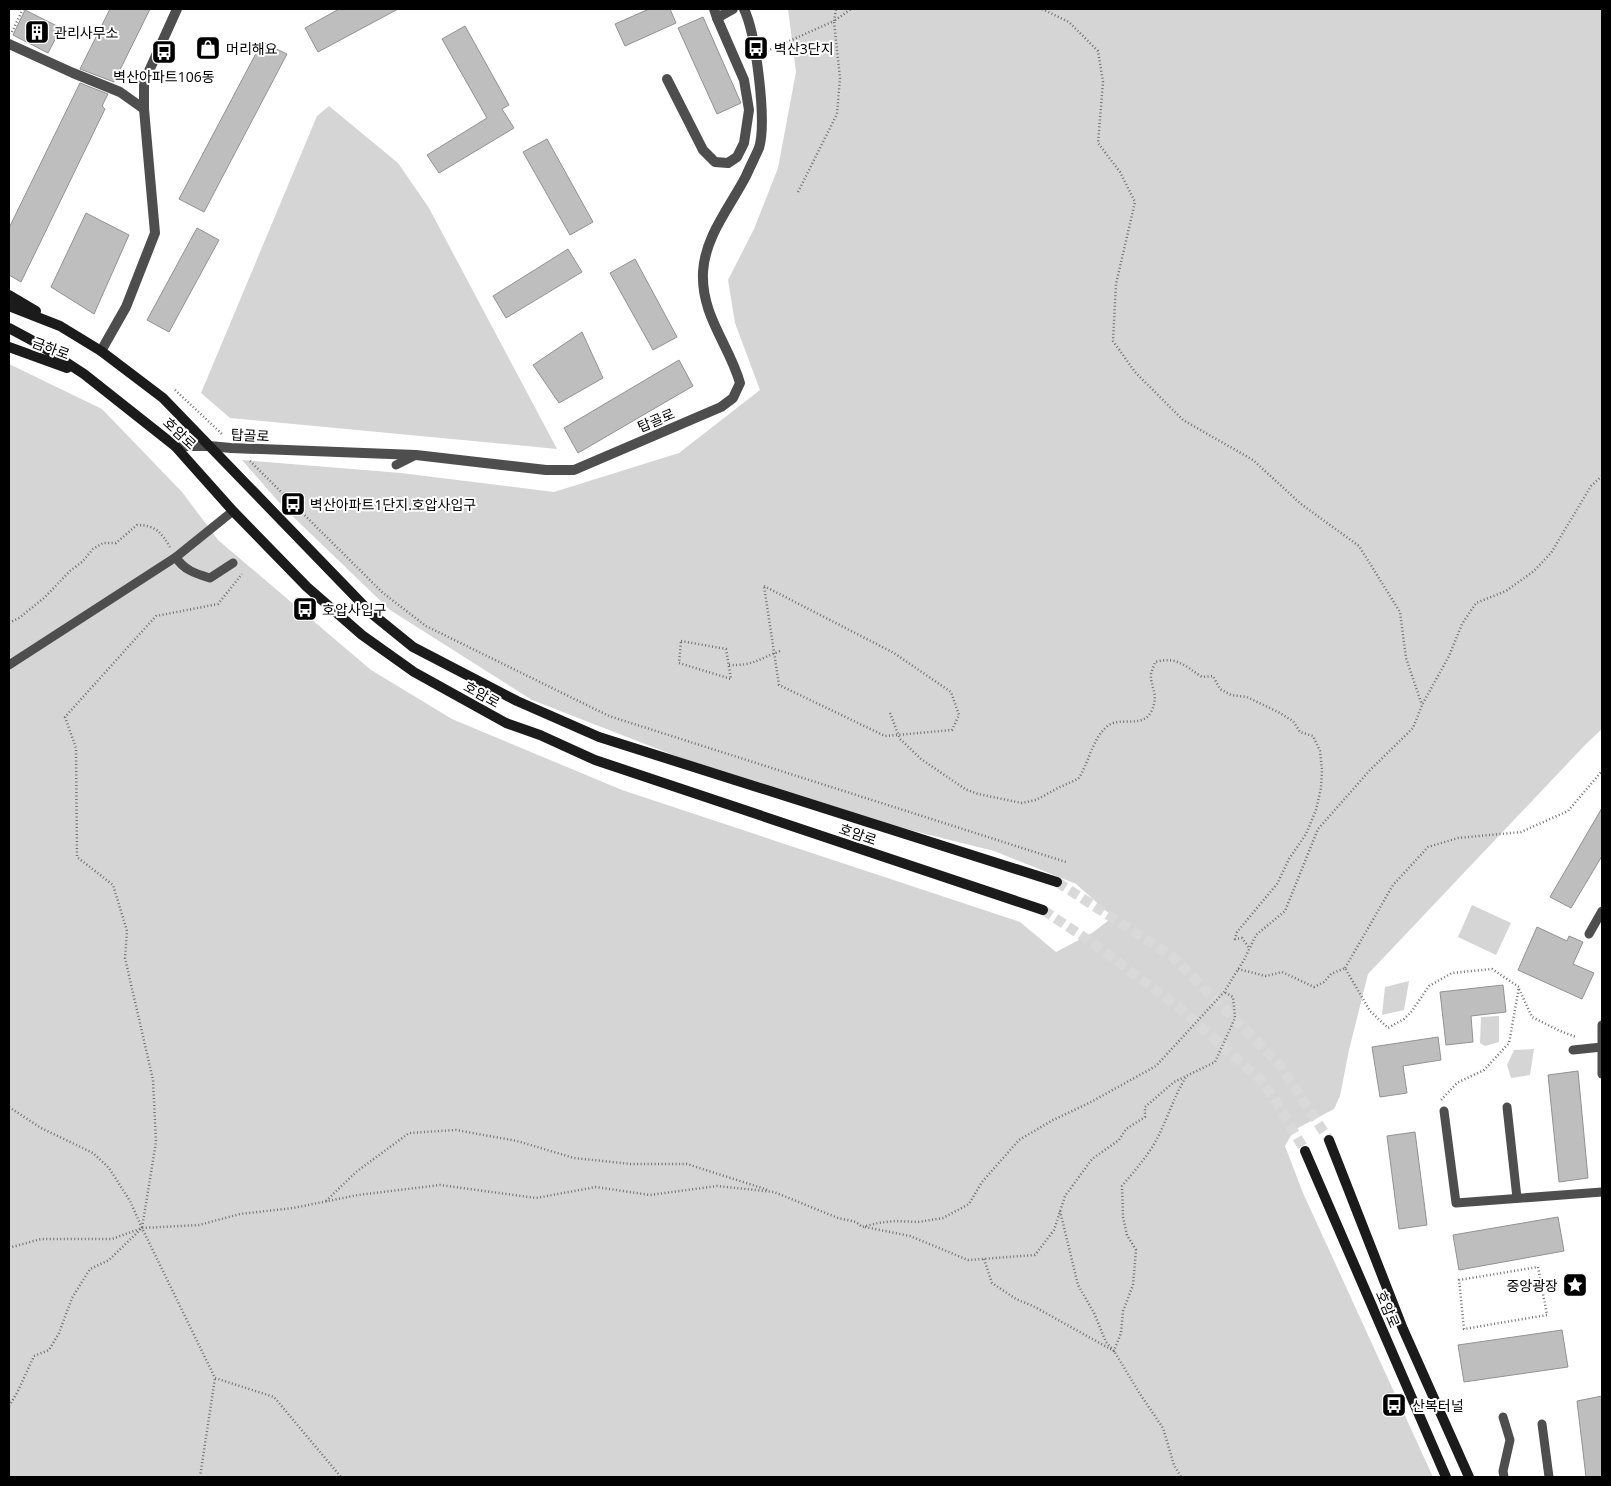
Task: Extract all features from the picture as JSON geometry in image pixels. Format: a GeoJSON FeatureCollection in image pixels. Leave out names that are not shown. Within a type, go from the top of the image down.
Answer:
{"type":"FeatureCollection","features":[{"type":"Feature","properties":{"kind":"main road","name":"금하로"},"geometry":{"type":"LineString","coordinates":[[9,295],[60,326]]}},
{"type":"Feature","properties":{"kind":"main road","name":"호암로"},"geometry":{"type":"LineString","coordinates":[[9,306],[60,326],[101,352],[163,398],[371,613],[414,647],[517,701],[599,737],[1057,882]]}},
{"type":"Feature","properties":{"kind":"main road","name":"호암로"},"geometry":{"type":"LineString","coordinates":[[9,328],[36,342],[84,374],[175,446],[233,511],[307,586],[362,635],[414,672],[506,723],[595,760],[1043,910]]}},
{"type":"Feature","properties":{"kind":"main road","name":"금하로"},"geometry":{"type":"LineString","coordinates":[[9,347],[84,374]]}},
{"type":"Feature","properties":{"kind":"main road"},"geometry":{"type":"LineString","coordinates":[[1328,1140],[1403,1329],[1469,1477]]}},
{"type":"Feature","properties":{"kind":"main road","name":"호암로"},"geometry":{"type":"LineString","coordinates":[[1305,1151],[1446,1477]]}},
{"type":"Feature","properties":{"kind":"street"},"geometry":{"type":"LineString","coordinates":[[101,352],[126,307],[155,233],[144,109],[144,82],[177,9]]}},
{"type":"Feature","properties":{"kind":"street"},"geometry":{"type":"LineString","coordinates":[[667,79],[703,150],[715,162],[728,163],[738,157],[744,143],[749,110],[744,80],[716,13],[733,9]]}},
{"type":"Feature","properties":{"kind":"street","name":"탑골로"},"geometry":{"type":"LineString","coordinates":[[175,446],[416,456],[546,470],[574,470],[721,408],[733,398],[740,383],[735,365],[716,331],[704,300],[703,272],[707,248],[759,147],[762,115],[758,76],[754,46],[744,9]]}},
{"type":"Feature","properties":{"kind":"street"},"geometry":{"type":"LineString","coordinates":[[9,44],[120,92],[144,109]]}},
{"type":"Feature","properties":{"kind":"lane"},"geometry":{"type":"LineString","coordinates":[[396,465],[416,456]]}},
{"type":"Feature","properties":{"kind":"lane"},"geometry":{"type":"LineString","coordinates":[[9,665],[176,557],[233,511]]}},
{"type":"Feature","properties":{"kind":"lane"},"geometry":{"type":"LineString","coordinates":[[176,557],[179,564],[186,569],[210,578],[233,563]]}},
{"type":"Feature","properties":{"kind":"lane"},"geometry":{"type":"LineString","coordinates":[[1589,934],[1602,911]]}},
{"type":"Feature","properties":{"kind":"lane"},"geometry":{"type":"LineString","coordinates":[[1602,1025],[1602,1074]]}},
{"type":"Feature","properties":{"kind":"lane"},"geometry":{"type":"LineString","coordinates":[[1573,1050],[1602,1047]]}},
{"type":"Feature","properties":{"kind":"lane"},"geometry":{"type":"LineString","coordinates":[[1507,1107],[1517,1198]]}},
{"type":"Feature","properties":{"kind":"lane"},"geometry":{"type":"LineString","coordinates":[[1444,1111],[1456,1203],[1602,1192]]}},
{"type":"Feature","properties":{"kind":"lane"},"geometry":{"type":"LineString","coordinates":[[1503,1417],[1510,1440],[1504,1477]]}},
{"type":"Feature","properties":{"kind":"lane"},"geometry":{"type":"LineString","coordinates":[[1542,1424],[1549,1477]]}},
{"type":"Feature","properties":{"kind":"path"},"geometry":{"type":"LineString","coordinates":[[9,38],[23,9]]}},
{"type":"Feature","properties":{"kind":"path"},"geometry":{"type":"LineString","coordinates":[[798,192],[837,114],[840,78],[834,21],[836,9]]}},
{"type":"Feature","properties":{"kind":"path"},"geometry":{"type":"LineString","coordinates":[[764,52],[834,21],[851,9]]}},
{"type":"Feature","properties":{"kind":"path"},"geometry":{"type":"LineString","coordinates":[[1042,9],[1069,22],[1098,51],[1103,82],[1098,143],[1120,172],[1135,202],[1116,284],[1112,341],[1135,372],[1183,420],[1253,460],[1301,504],[1359,546],[1400,612],[1406,658],[1422,705]]}},
{"type":"Feature","properties":{"kind":"path"},"geometry":{"type":"LineString","coordinates":[[237,448],[383,593],[426,626],[610,716],[1066,862]]}},
{"type":"Feature","properties":{"kind":"path"},"geometry":{"type":"LineString","coordinates":[[862,1227],[894,1221],[918,1222],[943,1218],[969,1204],[982,1182],[1019,1140],[1156,1066],[1224,992],[1256,935],[1285,911],[1318,829],[1370,770],[1413,728],[1422,705],[1449,656],[1462,624],[1476,603],[1506,590],[1534,571],[1551,553],[1591,486],[1602,476]]}},
{"type":"Feature","properties":{"kind":"path"},"geometry":{"type":"LineString","coordinates":[[9,622],[19,618],[44,598],[93,550],[103,543],[116,543],[137,525],[148,525],[162,534],[176,557]]}},
{"type":"Feature","properties":{"kind":"path"},"geometry":{"type":"LineString","coordinates":[[9,1406],[34,1356],[49,1350],[59,1333],[72,1298],[90,1269],[110,1260],[142,1228],[156,1142],[153,1080],[125,958],[127,931],[113,885],[78,857],[76,748],[65,717],[156,616],[218,604],[242,574]]}},
{"type":"Feature","properties":{"kind":"path"},"geometry":{"type":"LineString","coordinates":[[764,586],[894,653],[951,692],[959,715],[952,730],[897,735],[885,736],[779,685],[764,586]]}},
{"type":"Feature","properties":{"kind":"path"},"geometry":{"type":"LineString","coordinates":[[681,641],[726,649],[729,665],[731,680],[679,663],[681,641]]}},
{"type":"Feature","properties":{"kind":"path"},"geometry":{"type":"LineString","coordinates":[[729,665],[756,663],[780,651]]}},
{"type":"Feature","properties":{"kind":"path"},"geometry":{"type":"LineString","coordinates":[[890,713],[897,735],[922,759],[965,789],[978,794],[1022,803],[1036,800],[1078,780],[1098,739],[1109,725],[1143,720],[1149,716],[1155,699],[1151,674],[1155,662],[1164,660],[1179,662],[1202,677],[1213,676],[1220,689],[1231,695],[1247,697],[1293,721],[1300,732],[1313,736],[1320,751],[1321,788],[1316,810],[1306,834],[1289,859],[1277,884],[1237,932],[1235,939],[1242,938],[1250,948]]}},
{"type":"Feature","properties":{"kind":"path"},"geometry":{"type":"LineString","coordinates":[[1238,970],[1266,976],[1282,972],[1314,987],[1324,982],[1332,974],[1345,968],[1393,885],[1428,846],[1458,838],[1522,832],[1568,810],[1602,771]]}},
{"type":"Feature","properties":{"kind":"path"},"geometry":{"type":"LineString","coordinates":[[1345,968],[1370,1011],[1388,1028],[1404,1019],[1412,1011],[1429,986],[1452,973],[1492,969],[1519,987],[1532,1017],[1576,1037]]}},
{"type":"Feature","properties":{"kind":"path"},"geometry":{"type":"LineString","coordinates":[[1444,1111],[1441,1100],[1456,1082],[1484,1070],[1509,1043],[1519,987]]}},
{"type":"Feature","properties":{"kind":"path"},"geometry":{"type":"LineString","coordinates":[[324,1202],[356,1172],[409,1133],[456,1130],[517,1142],[574,1158],[631,1164],[687,1164],[774,1192],[838,1218],[856,1222],[862,1227],[910,1236],[968,1260],[1035,1255],[1054,1230],[1065,1196],[1092,1159],[1119,1140],[1126,1129],[1145,1116],[1145,1107],[1174,1082],[1215,1062],[1235,1018],[1233,997],[1224,992]]}},
{"type":"Feature","properties":{"kind":"path"},"geometry":{"type":"LineString","coordinates":[[1114,1351],[1121,1333],[1123,1311],[1133,1285],[1136,1250],[1127,1235],[1123,1217],[1122,1186],[1150,1152],[1186,1076]]}},
{"type":"Feature","properties":{"kind":"path"},"geometry":{"type":"LineString","coordinates":[[9,1108],[41,1128],[93,1153],[109,1168],[130,1201],[215,1378],[200,1477]]}},
{"type":"Feature","properties":{"kind":"path"},"geometry":{"type":"LineString","coordinates":[[9,1246],[12,1247],[41,1239],[112,1239],[142,1228],[199,1225],[240,1214],[292,1208],[358,1195],[440,1184],[536,1198],[596,1187],[650,1196],[717,1186],[774,1192]]}},
{"type":"Feature","properties":{"kind":"path"},"geometry":{"type":"LineString","coordinates":[[1060,1210],[1078,1284],[1094,1313],[1106,1342],[1114,1351],[1163,1428],[1174,1465],[1181,1477]]}},
{"type":"Feature","properties":{"kind":"path"},"geometry":{"type":"LineString","coordinates":[[984,1259],[992,1283],[1016,1299],[1033,1306],[1114,1351]]}},
{"type":"Feature","properties":{"kind":"path"},"geometry":{"type":"LineString","coordinates":[[1538,1268],[1546,1315],[1464,1329],[1458,1280],[1538,1268]]}},
{"type":"Feature","properties":{"kind":"path"},"geometry":{"type":"LineString","coordinates":[[215,1378],[274,1396],[341,1477]]}},
{"type":"Feature","properties":{"kind":"shaded area"},"geometry":{"type":"Polygon","coordinates":[[[788,9],[1602,9],[1602,729],[1368,974],[1349,1050],[1340,1096],[1334,1109],[1294,1130],[1285,1146],[1303,1193],[1433,1477],[9,1477],[9,364],[102,409],[182,492],[218,540],[371,670],[452,719],[622,790],[1020,922],[1056,952],[1092,933],[1113,917],[1076,884],[994,851],[866,819],[722,774],[532,700],[390,610],[284,508],[242,460],[401,473],[554,492],[679,453],[760,390],[735,323],[728,280],[754,229],[778,168],[796,72],[788,9]]]}},
{"type":"Feature","properties":{"kind":"shaded area"},"geometry":{"type":"Polygon","coordinates":[[[329,106],[398,163],[429,208],[557,449],[230,418],[201,393],[317,116],[329,106]]]}},
{"type":"Feature","properties":{"kind":"shaded area"},"geometry":{"type":"Polygon","coordinates":[[[1472,905],[1511,923],[1496,955],[1458,937],[1472,905]]]}},
{"type":"Feature","properties":{"kind":"shaded area"},"geometry":{"type":"Polygon","coordinates":[[[1409,981],[1404,1010],[1382,1015],[1385,987],[1409,981]]]}},
{"type":"Feature","properties":{"kind":"shaded area"},"geometry":{"type":"Polygon","coordinates":[[[1499,1016],[1499,1042],[1485,1046],[1480,1043],[1481,1017],[1499,1016]]]}},
{"type":"Feature","properties":{"kind":"shaded area"},"geometry":{"type":"Polygon","coordinates":[[[1534,1049],[1530,1075],[1511,1078],[1507,1065],[1514,1050],[1534,1049]]]}},
{"type":"Feature","properties":{"kind":"building"},"geometry":{"type":"Polygon","coordinates":[[[110,9],[150,9],[114,82],[80,69],[110,9]]]}},
{"type":"Feature","properties":{"kind":"building"},"geometry":{"type":"Polygon","coordinates":[[[339,9],[398,9],[318,52],[305,28],[339,9]]]}},
{"type":"Feature","properties":{"kind":"building"},"geometry":{"type":"Polygon","coordinates":[[[649,9],[670,9],[676,23],[625,46],[615,24],[649,9]]]}},
{"type":"Feature","properties":{"kind":"building","name":"관리사무소"},"geometry":{"type":"Polygon","coordinates":[[[25,10],[61,28],[48,53],[13,35],[25,10]]]}},
{"type":"Feature","properties":{"kind":"building"},"geometry":{"type":"Polygon","coordinates":[[[703,17],[741,103],[717,114],[678,28],[703,17]]]}},
{"type":"Feature","properties":{"kind":"building"},"geometry":{"type":"Polygon","coordinates":[[[465,26],[509,105],[502,109],[514,128],[439,173],[427,155],[487,118],[442,39],[465,26]]]}},
{"type":"Feature","properties":{"kind":"building"},"geometry":{"type":"Polygon","coordinates":[[[262,42],[287,54],[204,212],[179,199],[262,42]]]}},
{"type":"Feature","properties":{"kind":"building"},"geometry":{"type":"Polygon","coordinates":[[[80,83],[108,94],[102,106],[105,109],[21,282],[9,275],[9,228],[80,83]]]}},
{"type":"Feature","properties":{"kind":"building"},"geometry":{"type":"Polygon","coordinates":[[[547,139],[593,222],[570,235],[523,152],[547,139]]]}},
{"type":"Feature","properties":{"kind":"building"},"geometry":{"type":"Polygon","coordinates":[[[86,213],[129,235],[94,314],[51,287],[86,213]]]}},
{"type":"Feature","properties":{"kind":"building"},"geometry":{"type":"Polygon","coordinates":[[[197,228],[219,240],[169,332],[147,320],[197,228]]]}},
{"type":"Feature","properties":{"kind":"building"},"geometry":{"type":"Polygon","coordinates":[[[568,249],[582,272],[506,318],[493,296],[568,249]]]}},
{"type":"Feature","properties":{"kind":"building"},"geometry":{"type":"Polygon","coordinates":[[[635,259],[677,337],[653,350],[610,273],[635,259]]]}},
{"type":"Feature","properties":{"kind":"building"},"geometry":{"type":"Polygon","coordinates":[[[582,332],[603,378],[559,403],[533,365],[582,332]]]}},
{"type":"Feature","properties":{"kind":"building"},"geometry":{"type":"Polygon","coordinates":[[[679,360],[693,386],[578,453],[564,428],[679,360]]]}},
{"type":"Feature","properties":{"kind":"building"},"geometry":{"type":"Polygon","coordinates":[[[1602,808],[1602,856],[1571,908],[1550,897],[1602,808]]]}},
{"type":"Feature","properties":{"kind":"building"},"geometry":{"type":"Polygon","coordinates":[[[1537,927],[1567,941],[1569,936],[1583,942],[1573,964],[1594,973],[1582,999],[1518,970],[1537,927]]]}},
{"type":"Feature","properties":{"kind":"building"},"geometry":{"type":"Polygon","coordinates":[[[1503,985],[1506,1012],[1471,1016],[1473,1042],[1446,1045],[1440,992],[1503,985]]]}},
{"type":"Feature","properties":{"kind":"building"},"geometry":{"type":"Polygon","coordinates":[[[1438,1037],[1441,1060],[1403,1066],[1407,1093],[1380,1097],[1372,1047],[1438,1037]]]}},
{"type":"Feature","properties":{"kind":"building"},"geometry":{"type":"Polygon","coordinates":[[[1578,1071],[1588,1178],[1559,1182],[1548,1075],[1578,1071]]]}},
{"type":"Feature","properties":{"kind":"building"},"geometry":{"type":"Polygon","coordinates":[[[1415,1132],[1427,1225],[1399,1229],[1387,1136],[1415,1132]]]}},
{"type":"Feature","properties":{"kind":"building"},"geometry":{"type":"Polygon","coordinates":[[[1558,1217],[1564,1251],[1459,1270],[1453,1235],[1558,1217]]]}},
{"type":"Feature","properties":{"kind":"building"},"geometry":{"type":"Polygon","coordinates":[[[1562,1330],[1568,1367],[1464,1382],[1458,1345],[1562,1330]]]}},
{"type":"Feature","properties":{"kind":"building"},"geometry":{"type":"Polygon","coordinates":[[[1602,1396],[1602,1477],[1586,1477],[1577,1401],[1602,1396]]]}},
{"type":"Feature","properties":{"kind":"tunnel"},"geometry":{"type":"LineString","coordinates":[[1057,882],[1173,957],[1280,1065],[1329,1140]]}},
{"type":"Feature","properties":{"kind":"tunnel"},"geometry":{"type":"LineString","coordinates":[[1043,910],[1091,942],[1177,1006],[1261,1080],[1276,1101],[1305,1151]]}},
{"type":"Feature","properties":{"kind":"place","name":"관리사무소"},"geometry":{"type":"Point","coordinates":[37,32]}},
{"type":"Feature","properties":{"kind":"place","name":"머리해요"},"geometry":{"type":"Point","coordinates":[208,48]}},
{"type":"Feature","properties":{"kind":"place","name":"벽산3단지"},"geometry":{"type":"Point","coordinates":[756,48]}},
{"type":"Feature","properties":{"kind":"place","name":"벽산아파트106동"},"geometry":{"type":"Point","coordinates":[164,52]}},
{"type":"Feature","properties":{"kind":"place","name":"벽산아파트1단지.호압사입구"},"geometry":{"type":"Point","coordinates":[293,504]}},
{"type":"Feature","properties":{"kind":"place","name":"호압사입구"},"geometry":{"type":"Point","coordinates":[305,609]}},
{"type":"Feature","properties":{"kind":"place","name":"중앙광장"},"geometry":{"type":"Point","coordinates":[1575,1285]}},
{"type":"Feature","properties":{"kind":"place","name":"산복터널"},"geometry":{"type":"Point","coordinates":[1394,1405]}}]}
